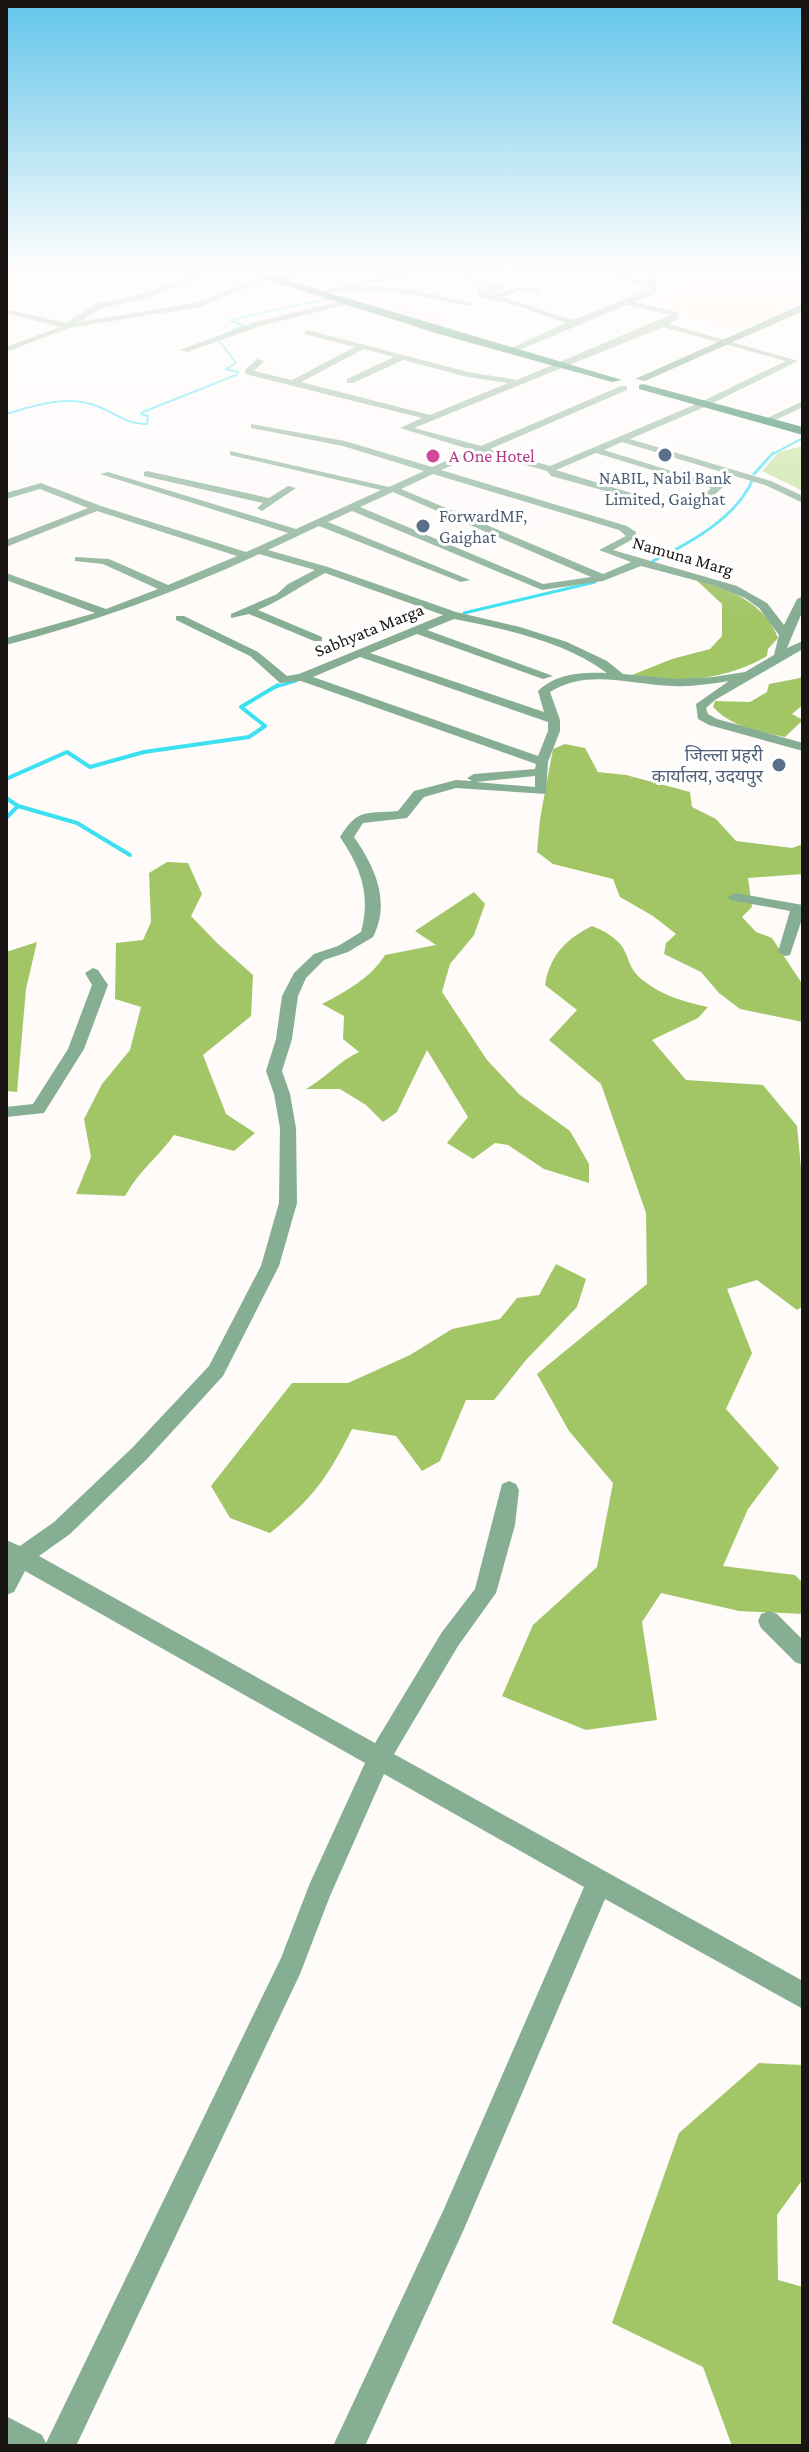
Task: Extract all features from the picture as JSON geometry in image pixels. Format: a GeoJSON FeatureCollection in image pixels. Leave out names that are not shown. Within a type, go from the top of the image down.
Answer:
{"type":"FeatureCollection","features":[{"type":"Feature","properties":{"kind":"main road"},"geometry":{"type":"LineString","coordinates":[[652,386],[803,431]]}},
{"type":"Feature","properties":{"kind":"street"},"geometry":{"type":"LineString","coordinates":[[307,386],[429,417]]}},
{"type":"Feature","properties":{"kind":"street"},"geometry":{"type":"LineString","coordinates":[[505,386],[405,428],[551,469],[742,386]]}},
{"type":"Feature","properties":{"kind":"street"},"geometry":{"type":"LineString","coordinates":[[6,642],[106,613],[169,590],[261,551],[615,386]]}},
{"type":"Feature","properties":{"kind":"street"},"geometry":{"type":"LineString","coordinates":[[766,421],[803,404]]}},
{"type":"Feature","properties":{"kind":"street"},"geometry":{"type":"LineString","coordinates":[[254,426],[345,444],[431,471]]}},
{"type":"Feature","properties":{"kind":"street"},"geometry":{"type":"LineString","coordinates":[[620,439],[768,483],[803,500]]}},
{"type":"Feature","properties":{"kind":"street"},"geometry":{"type":"LineString","coordinates":[[595,450],[718,487],[708,496]]}},
{"type":"Feature","properties":{"kind":"street"},"geometry":{"type":"LineString","coordinates":[[233,453],[392,490],[603,578]]}},
{"type":"Feature","properties":{"kind":"street"},"geometry":{"type":"LineString","coordinates":[[551,469],[554,474],[660,505]]}},
{"type":"Feature","properties":{"kind":"street","name":"Namuna Marg"},"geometry":{"type":"LineString","coordinates":[[431,471],[623,528],[632,534],[630,538],[604,550],[716,580],[742,591],[762,605],[785,635]]}},
{"type":"Feature","properties":{"kind":"street"},"geometry":{"type":"LineString","coordinates":[[105,474],[299,533]]}},
{"type":"Feature","properties":{"kind":"street"},"geometry":{"type":"LineString","coordinates":[[147,474],[272,502]]}},
{"type":"Feature","properties":{"kind":"street"},"geometry":{"type":"LineString","coordinates":[[6,496],[41,486],[97,508],[247,556]]}},
{"type":"Feature","properties":{"kind":"street"},"geometry":{"type":"LineString","coordinates":[[245,517],[291,488]]}},
{"type":"Feature","properties":{"kind":"street"},"geometry":{"type":"LineString","coordinates":[[6,544],[97,508]]}},
{"type":"Feature","properties":{"kind":"street"},"geometry":{"type":"LineString","coordinates":[[353,508],[542,587],[603,578],[641,562]]}},
{"type":"Feature","properties":{"kind":"street"},"geometry":{"type":"LineString","coordinates":[[321,523],[465,580]]}},
{"type":"Feature","properties":{"kind":"street","name":"Sabhyata Marga"},"geometry":{"type":"LineString","coordinates":[[261,551],[324,569],[453,615]]}},
{"type":"Feature","properties":{"kind":"street"},"geometry":{"type":"LineString","coordinates":[[79,559],[105,561],[169,590]]}},
{"type":"Feature","properties":{"kind":"street"},"geometry":{"type":"LineString","coordinates":[[235,616],[281,596],[292,586],[324,569]]}},
{"type":"Feature","properties":{"kind":"street"},"geometry":{"type":"LineString","coordinates":[[6,576],[106,613]]}},
{"type":"Feature","properties":{"kind":"street"},"geometry":{"type":"LineString","coordinates":[[779,657],[785,635],[801,607]]}},
{"type":"Feature","properties":{"kind":"street"},"geometry":{"type":"LineString","coordinates":[[248,610],[318,639]]}},
{"type":"Feature","properties":{"kind":"street"},"geometry":{"type":"LineString","coordinates":[[453,615],[487,621],[584,653],[618,675],[638,682],[673,683],[750,675]]}},
{"type":"Feature","properties":{"kind":"street","name":"Sabhyata Marga"},"geometry":{"type":"LineString","coordinates":[[302,677],[453,615]]}},
{"type":"Feature","properties":{"kind":"street"},"geometry":{"type":"LineString","coordinates":[[180,618],[254,654],[284,680],[302,677]]}},
{"type":"Feature","properties":{"kind":"street"},"geometry":{"type":"LineString","coordinates":[[416,630],[547,676]]}},
{"type":"Feature","properties":{"kind":"street"},"geometry":{"type":"LineString","coordinates":[[803,644],[711,697],[700,707],[702,716],[803,747]]}},
{"type":"Feature","properties":{"kind":"street"},"geometry":{"type":"LineString","coordinates":[[359,653],[554,720]]}},
{"type":"Feature","properties":{"kind":"street"},"geometry":{"type":"LineString","coordinates":[[6,1585],[14,1553],[62,1528],[129,1464],[216,1371],[270,1266],[288,1203],[288,1128],[274,1071],[284,1039],[290,996],[299,976],[319,957],[343,949],[368,934],[374,917],[368,865],[347,837],[358,819],[402,815],[419,794],[456,784],[541,791],[542,767],[554,731],[554,720],[544,691],[562,681],[618,675]]}},
{"type":"Feature","properties":{"kind":"street","name":"Sabhyata Marga"},"geometry":{"type":"LineString","coordinates":[[302,677],[542,767]]}},
{"type":"Feature","properties":{"kind":"street"},"geometry":{"type":"LineString","coordinates":[[735,897],[801,908],[785,952]]}},
{"type":"Feature","properties":{"kind":"street"},"geometry":{"type":"LineString","coordinates":[[6,1112],[38,1109],[60,1075],[76,1049],[100,985],[93,973]]}},
{"type":"Feature","properties":{"kind":"street"},"geometry":{"type":"LineString","coordinates":[[60,2446],[291,1965],[319,1892],[379,1758],[450,1639],[485,1593],[504,1525],[509,1490]]}},
{"type":"Feature","properties":{"kind":"street"},"geometry":{"type":"LineString","coordinates":[[14,1553],[803,1996]]}},
{"type":"Feature","properties":{"kind":"street"},"geometry":{"type":"LineString","coordinates":[[769,1621],[803,1655]]}},
{"type":"Feature","properties":{"kind":"street"},"geometry":{"type":"LineString","coordinates":[[349,2446],[473,2177],[599,1882]]}},
{"type":"Feature","properties":{"kind":"street"},"geometry":{"type":"LineString","coordinates":[[6,2432],[31,2446]]}},
{"type":"Feature","properties":{"kind":"green space"},"geometry":{"type":"Polygon","coordinates":[[[803,446],[803,491],[762,471],[779,452],[803,446]]]}},
{"type":"Feature","properties":{"kind":"green space"},"geometry":{"type":"Polygon","coordinates":[[[694,578],[732,593],[754,606],[772,625],[778,638],[768,649],[767,656],[734,671],[703,678],[635,678],[632,675],[672,659],[710,649],[722,636],[722,604],[694,578]]]}},
{"type":"Feature","properties":{"kind":"green space"},"geometry":{"type":"Polygon","coordinates":[[[803,675],[803,705],[792,714],[803,720],[785,737],[737,724],[713,707],[715,701],[750,702],[767,692],[769,684],[803,675]]]}},
{"type":"Feature","properties":{"kind":"green space"},"geometry":{"type":"Polygon","coordinates":[[[565,744],[585,748],[598,772],[626,775],[690,792],[692,807],[716,819],[736,841],[792,848],[803,844],[803,874],[748,878],[752,907],[742,917],[756,932],[772,938],[803,985],[803,1022],[740,1009],[719,993],[701,972],[664,954],[666,943],[676,934],[620,897],[613,879],[553,864],[537,852],[553,749],[565,744]]]}},
{"type":"Feature","properties":{"kind":"green space"},"geometry":{"type":"Polygon","coordinates":[[[167,862],[188,863],[202,894],[191,916],[253,975],[251,1016],[203,1055],[226,1114],[255,1133],[234,1151],[174,1135],[125,1196],[76,1194],[91,1157],[84,1119],[102,1084],[130,1050],[141,1007],[115,999],[116,943],[143,940],[151,922],[149,873],[167,862]]]}},
{"type":"Feature","properties":{"kind":"green space"},"geometry":{"type":"Polygon","coordinates":[[[474,892],[485,904],[474,935],[450,964],[442,992],[487,1060],[520,1095],[570,1131],[589,1164],[589,1183],[544,1169],[508,1145],[495,1143],[473,1159],[447,1143],[468,1117],[427,1050],[397,1112],[383,1122],[366,1105],[340,1089],[306,1089],[359,1052],[343,1039],[344,1016],[322,1004],[365,977],[385,955],[436,945],[415,931],[474,892]]]}},
{"type":"Feature","properties":{"kind":"green space"},"geometry":{"type":"Polygon","coordinates":[[[592,926],[617,941],[635,973],[645,982],[671,996],[708,1007],[698,1018],[652,1040],[686,1080],[763,1085],[797,1126],[803,1189],[803,1306],[797,1310],[757,1280],[727,1289],[752,1353],[726,1409],[779,1468],[748,1509],[723,1566],[795,1575],[803,1583],[803,1614],[739,1611],[661,1593],[642,1622],[657,1720],[586,1730],[502,1696],[533,1625],[597,1567],[613,1483],[569,1431],[537,1374],[647,1284],[646,1213],[601,1084],[549,1040],[577,1010],[545,985],[547,974],[567,942],[592,926]]]}},
{"type":"Feature","properties":{"kind":"green space"},"geometry":{"type":"Polygon","coordinates":[[[37,942],[26,989],[17,1092],[6,1091],[6,952],[37,942]]]}},
{"type":"Feature","properties":{"kind":"green space"},"geometry":{"type":"Polygon","coordinates":[[[556,1264],[586,1279],[577,1307],[526,1360],[494,1400],[466,1400],[440,1461],[422,1471],[396,1436],[352,1429],[318,1487],[270,1533],[230,1518],[211,1486],[292,1383],[348,1383],[410,1355],[452,1329],[500,1319],[517,1298],[539,1295],[556,1264]]]}},
{"type":"Feature","properties":{"kind":"green space"},"geometry":{"type":"Polygon","coordinates":[[[759,2063],[803,2065],[803,2179],[777,2215],[778,2280],[803,2287],[803,2446],[732,2446],[703,2367],[612,2323],[679,2133],[759,2063]]]}},
{"type":"Feature","properties":{"kind":"waterway"},"geometry":{"type":"LineString","coordinates":[[6,414],[72,401],[94,405],[126,420],[147,424],[148,416],[141,414],[143,412],[207,386]]}},
{"type":"Feature","properties":{"kind":"waterway"},"geometry":{"type":"LineString","coordinates":[[771,455],[803,438]]}},
{"type":"Feature","properties":{"kind":"waterway"},"geometry":{"type":"LineString","coordinates":[[754,474],[771,455]]}},
{"type":"Feature","properties":{"kind":"waterway"},"geometry":{"type":"LineString","coordinates":[[653,561],[681,547],[722,519],[752,481]]}},
{"type":"Feature","properties":{"kind":"waterway"},"geometry":{"type":"LineString","coordinates":[[464,613],[595,582]]}},
{"type":"Feature","properties":{"kind":"waterway"},"geometry":{"type":"LineString","coordinates":[[275,687],[296,681]]}},
{"type":"Feature","properties":{"kind":"waterway"},"geometry":{"type":"LineString","coordinates":[[6,779],[67,752],[90,767],[144,752],[249,737],[265,726],[241,707],[278,685]]}},
{"type":"Feature","properties":{"kind":"waterway"},"geometry":{"type":"LineString","coordinates":[[6,798],[18,806]]}},
{"type":"Feature","properties":{"kind":"waterway"},"geometry":{"type":"LineString","coordinates":[[6,818],[18,806]]}},
{"type":"Feature","properties":{"kind":"waterway"},"geometry":{"type":"LineString","coordinates":[[18,806],[77,823],[130,855]]}},
{"type":"Feature","properties":{"kind":"place","name":"NABIL, Nabil Bank Limited, Gaighat"},"geometry":{"type":"Point","coordinates":[665,455]}},
{"type":"Feature","properties":{"kind":"place","name":"A One Hotel"},"geometry":{"type":"Point","coordinates":[433,456]}},
{"type":"Feature","properties":{"kind":"place","name":"ForwardMF, Gaighat"},"geometry":{"type":"Point","coordinates":[423,526]}},
{"type":"Feature","properties":{"kind":"place","name":"जिल्ला प्रहरी कार्यालय, उदयपुर"},"geometry":{"type":"Point","coordinates":[779,765]}}]}
